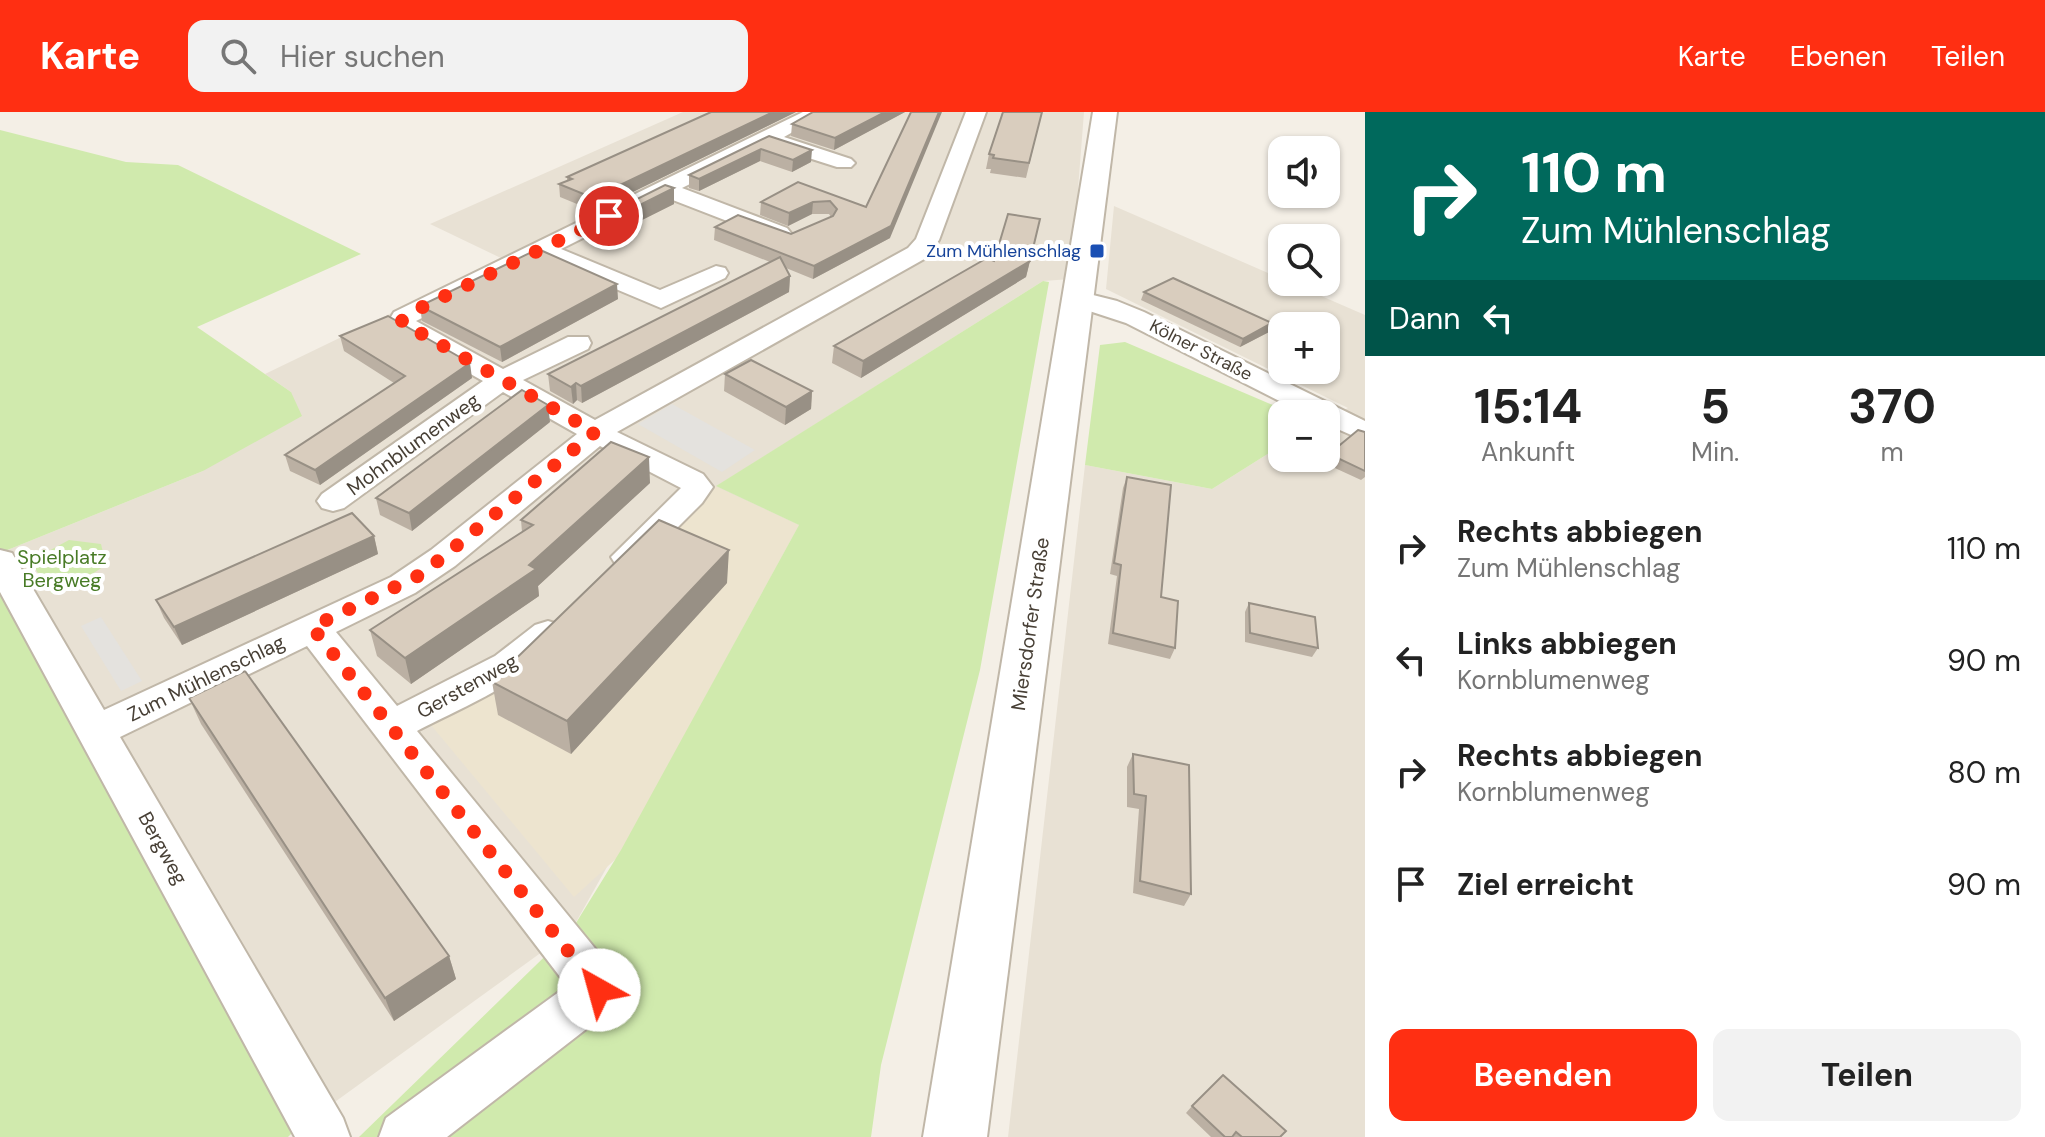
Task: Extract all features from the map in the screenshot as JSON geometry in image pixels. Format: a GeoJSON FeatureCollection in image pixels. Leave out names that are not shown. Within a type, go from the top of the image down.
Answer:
{"type":"FeatureCollection","features":[{"type":"Feature","properties":{"kind":"street"},"geometry":{"type":"LineString","coordinates":[[602,582],[697,487],[692,481],[595,432],[401,322],[403,318],[818,112]]}},
{"type":"Feature","properties":{"kind":"street","name":"Zum Mühlenschlag"},"geometry":{"type":"LineString","coordinates":[[97,731],[422,574],[595,432],[924,247],[976,112]]}},
{"type":"Feature","properties":{"kind":"street","name":"Miersdorfer Straße"},"geometry":{"type":"LineString","coordinates":[[955,1137],[1105,112]]}},
{"type":"Feature","properties":{"kind":"street"},"geometry":{"type":"LineString","coordinates":[[768,138],[844,163]]}},
{"type":"Feature","properties":{"kind":"street"},"geometry":{"type":"LineString","coordinates":[[665,189],[789,237],[800,232]]}},
{"type":"Feature","properties":{"kind":"street"},"geometry":{"type":"LineString","coordinates":[[544,250],[661,300],[716,273]]}},
{"type":"Feature","properties":{"kind":"street","name":"Kölner Straße"},"geometry":{"type":"LineString","coordinates":[[1077,299],[1136,316],[1365,432]]}},
{"type":"Feature","properties":{"kind":"street","name":"Mohnblumenweg"},"geometry":{"type":"LineString","coordinates":[[333,501],[502,380],[578,343]]}},
{"type":"Feature","properties":{"kind":"street","name":"Bergweg"},"geometry":{"type":"LineString","coordinates":[[0,561],[324,1137]]}},
{"type":"Feature","properties":{"kind":"street","name":"Gerstenweg"},"geometry":{"type":"LineString","coordinates":[[391,727],[508,666],[568,615]]}},
{"type":"Feature","properties":{"kind":"street"},"geometry":{"type":"LineString","coordinates":[[312,627],[599,990],[405,1137]]}},
{"type":"Feature","properties":{"kind":"shaded area"},"geometry":{"type":"Polygon","coordinates":[[[683,112],[1084,112],[1071,279],[1043,281],[717,486],[799,525],[571,931],[292,1133],[0,592],[0,553],[203,471],[291,392],[265,374],[503,259],[430,224],[683,112]]]}},
{"type":"Feature","properties":{"kind":"shaded area"},"geometry":{"type":"Polygon","coordinates":[[[1114,206],[1268,273],[1268,296],[1321,296],[1365,315],[1365,1137],[1008,1137],[1085,465],[1212,489],[1268,454],[1268,472],[1340,472],[1340,412],[1348,408],[1340,404],[1340,400],[1332,400],[1299,384],[1340,384],[1340,312],[1268,312],[1268,369],[1106,289],[1114,206]]]}},
{"type":"Feature","properties":{"kind":"shaded area"},"geometry":{"type":"Polygon","coordinates":[[[672,404],[755,450],[722,472],[638,424],[672,404]]]}},
{"type":"Feature","properties":{"kind":"shaded area"},"geometry":{"type":"Polygon","coordinates":[[[715,486],[799,525],[619,856],[574,897],[426,719],[541,656],[715,486]]]}},
{"type":"Feature","properties":{"kind":"shaded area"},"geometry":{"type":"Polygon","coordinates":[[[101,617],[142,681],[121,691],[81,626],[101,617]]]}},
{"type":"Feature","properties":{"kind":"green space"},"geometry":{"type":"Polygon","coordinates":[[[0,130],[126,162],[178,165],[361,254],[197,327],[291,392],[302,416],[203,471],[0,553],[0,130]]]}},
{"type":"Feature","properties":{"kind":"green space"},"geometry":{"type":"Polygon","coordinates":[[[1043,281],[1049,282],[980,670],[881,1065],[871,1137],[359,1137],[571,931],[621,850],[799,525],[716,486],[1043,281]]]}},
{"type":"Feature","properties":{"kind":"green space"},"geometry":{"type":"Polygon","coordinates":[[[1125,342],[1268,403],[1268,454],[1212,489],[1085,465],[1100,345],[1125,342]]]}},
{"type":"Feature","properties":{"kind":"green space","name":"Spielplatz Bergweg"},"geometry":{"type":"Polygon","coordinates":[[[69,540],[101,544],[106,565],[72,587],[52,594],[30,561],[69,540]]]}},
{"type":"Feature","properties":{"kind":"green space"},"geometry":{"type":"Polygon","coordinates":[[[0,592],[292,1133],[288,1137],[0,1137],[0,592]]]}},
{"type":"Feature","properties":{"kind":"building"},"geometry":{"type":"Polygon","coordinates":[[[711,112],[773,112],[593,198],[559,184],[572,179],[567,177],[711,112]]]}},
{"type":"Feature","properties":{"kind":"building"},"geometry":{"type":"Polygon","coordinates":[[[813,112],[885,112],[835,138],[792,124],[813,112]]]}},
{"type":"Feature","properties":{"kind":"building"},"geometry":{"type":"Polygon","coordinates":[[[911,112],[939,112],[891,226],[814,266],[715,227],[738,215],[791,234],[833,216],[837,209],[830,201],[813,202],[789,213],[761,202],[798,182],[866,207],[911,112]]]}},
{"type":"Feature","properties":{"kind":"building"},"geometry":{"type":"Polygon","coordinates":[[[1003,112],[1042,112],[1029,163],[993,158],[994,155],[989,154],[1003,112]]]}},
{"type":"Feature","properties":{"kind":"building"},"geometry":{"type":"Polygon","coordinates":[[[769,136],[812,150],[793,160],[761,149],[699,179],[689,175],[769,136]]]}},
{"type":"Feature","properties":{"kind":"building"},"geometry":{"type":"Polygon","coordinates":[[[665,185],[674,188],[630,210],[621,207],[665,185]]]}},
{"type":"Feature","properties":{"kind":"building"},"geometry":{"type":"Polygon","coordinates":[[[1008,214],[1040,219],[1030,261],[863,361],[834,346],[987,258],[994,261],[1008,214]]]}},
{"type":"Feature","properties":{"kind":"building"},"geometry":{"type":"Polygon","coordinates":[[[538,249],[617,284],[500,347],[420,306],[538,249]]]}},
{"type":"Feature","properties":{"kind":"building"},"geometry":{"type":"Polygon","coordinates":[[[780,257],[790,276],[581,386],[576,383],[571,387],[548,374],[780,257]]]}},
{"type":"Feature","properties":{"kind":"building"},"geometry":{"type":"Polygon","coordinates":[[[1173,278],[1268,321],[1268,325],[1243,339],[1144,292],[1173,278]]]}},
{"type":"Feature","properties":{"kind":"building"},"geometry":{"type":"Polygon","coordinates":[[[388,316],[470,363],[315,470],[285,455],[405,376],[340,336],[388,316]]]}},
{"type":"Feature","properties":{"kind":"building"},"geometry":{"type":"Polygon","coordinates":[[[751,360],[812,391],[786,407],[725,374],[751,360]]]}},
{"type":"Feature","properties":{"kind":"building"},"geometry":{"type":"Polygon","coordinates":[[[522,390],[548,405],[409,513],[376,498],[522,390]]]}},
{"type":"Feature","properties":{"kind":"building"},"geometry":{"type":"Polygon","coordinates":[[[1358,430],[1365,432],[1365,471],[1340,459],[1340,445],[1358,430]]]}},
{"type":"Feature","properties":{"kind":"building"},"geometry":{"type":"Polygon","coordinates":[[[611,442],[649,457],[529,565],[536,569],[405,658],[370,630],[533,525],[521,520],[611,442]]]}},
{"type":"Feature","properties":{"kind":"building"},"geometry":{"type":"Polygon","coordinates":[[[1127,477],[1171,485],[1161,597],[1178,601],[1175,648],[1113,633],[1121,565],[1114,563],[1127,477]]]}},
{"type":"Feature","properties":{"kind":"building"},"geometry":{"type":"Polygon","coordinates":[[[352,513],[374,536],[174,627],[156,600],[352,513]]]}},
{"type":"Feature","properties":{"kind":"building"},"geometry":{"type":"Polygon","coordinates":[[[659,520],[729,550],[567,721],[492,682],[659,520]]]}},
{"type":"Feature","properties":{"kind":"building"},"geometry":{"type":"Polygon","coordinates":[[[1249,603],[1315,617],[1318,648],[1250,633],[1249,603]]]}},
{"type":"Feature","properties":{"kind":"building"},"geometry":{"type":"Polygon","coordinates":[[[245,671],[449,956],[385,998],[189,698],[245,671]]]}},
{"type":"Feature","properties":{"kind":"building"},"geometry":{"type":"Polygon","coordinates":[[[1133,754],[1189,765],[1191,894],[1140,881],[1146,796],[1134,794],[1133,754]]]}},
{"type":"Feature","properties":{"kind":"building"},"geometry":{"type":"Polygon","coordinates":[[[1223,1075],[1286,1131],[1280,1137],[1242,1137],[1236,1132],[1232,1137],[1225,1137],[1192,1106],[1223,1075]]]}},
{"type":"Feature","properties":{"kind":"place","name":"Zum Mühlenschlag"},"geometry":{"type":"Point","coordinates":[1097,251]}},
{"type":"Feature","properties":{"kind":"route"},"geometry":{"type":"LineString","coordinates":[[599,990],[312,627],[422,574],[595,432],[401,322],[408,314],[609,216]]}}]}
